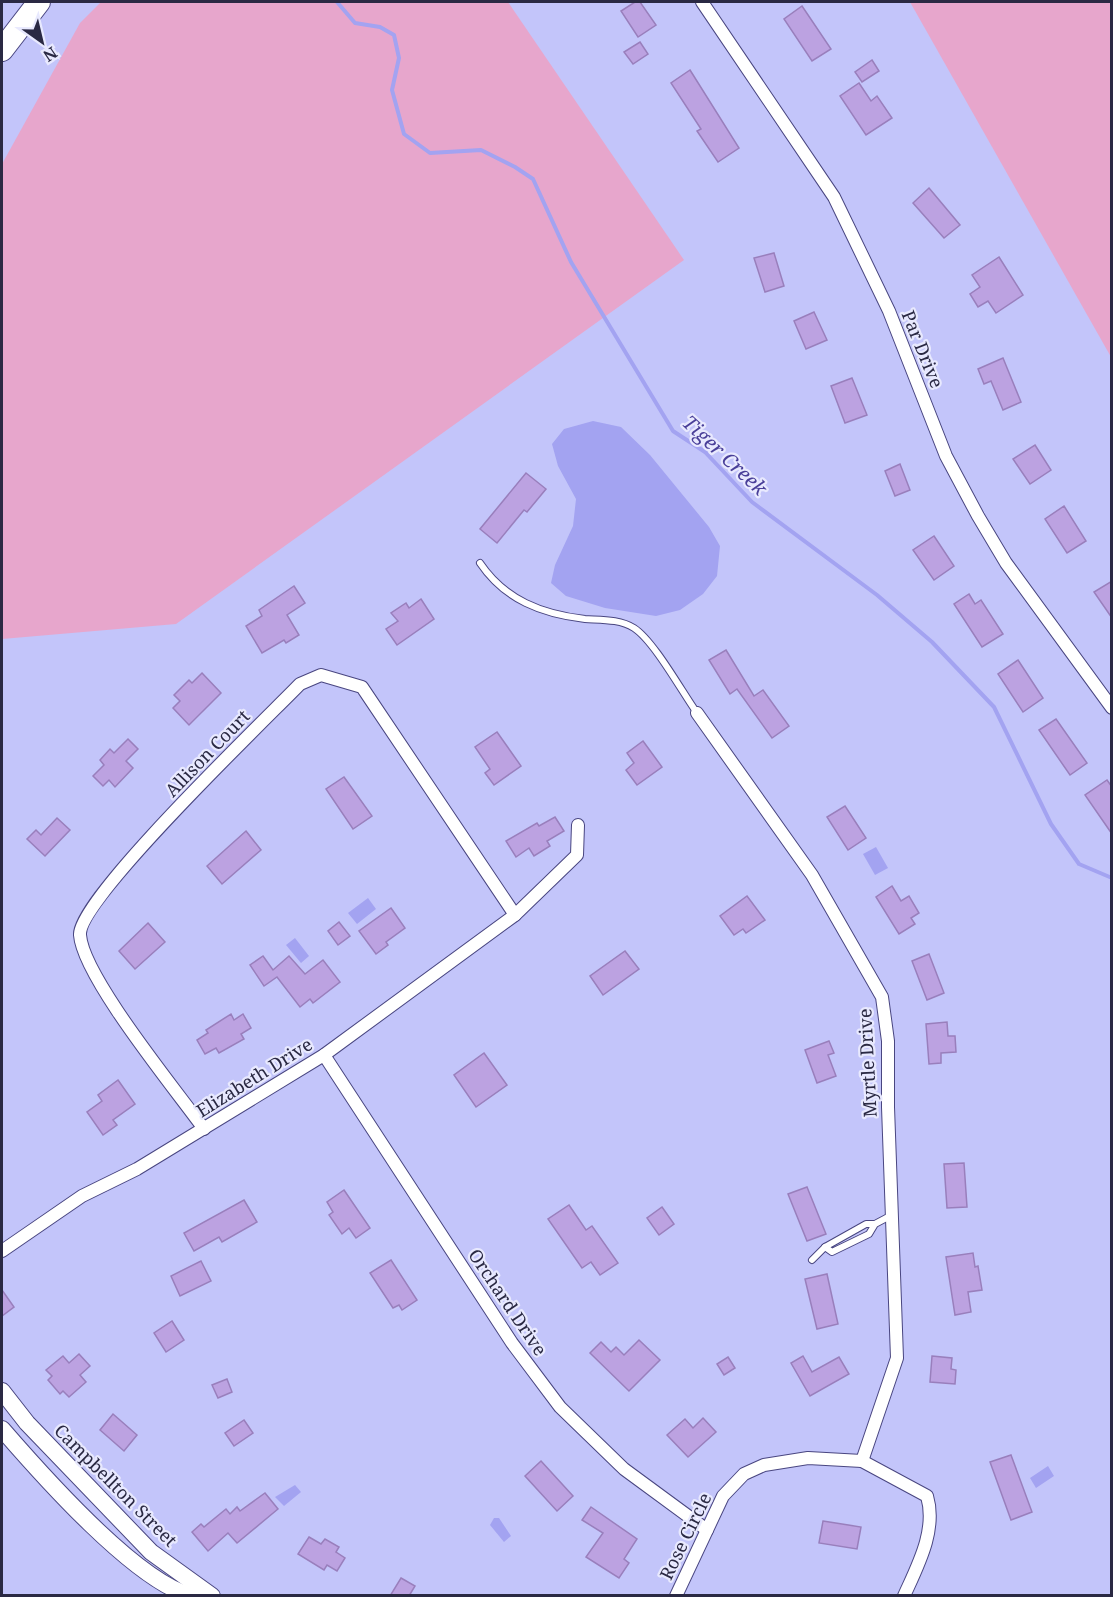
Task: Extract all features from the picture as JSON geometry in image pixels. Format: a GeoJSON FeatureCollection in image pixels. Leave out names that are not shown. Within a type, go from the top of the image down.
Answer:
{"type":"FeatureCollection","features":[{"type":"Feature","properties":{"kind":"highway"},"geometry":{"type":"LineString","coordinates":[[2,50],[39,2]]}},
{"type":"Feature","properties":{"kind":"main road","name":"Campbellton Street"},"geometry":{"type":"LineString","coordinates":[[2,1391],[27,1423],[151,1552],[212,1596]]}},
{"type":"Feature","properties":{"kind":"main road"},"geometry":{"type":"LineString","coordinates":[[2,1430],[66,1500],[133,1562],[158,1579],[192,1596]]}},
{"type":"Feature","properties":{"kind":"street","name":"Par Drive"},"geometry":{"type":"LineString","coordinates":[[702,2],[834,196],[889,311],[946,456],[978,516],[1006,563],[1112,708]]}},
{"type":"Feature","properties":{"kind":"street","name":"Allison Court"},"geometry":{"type":"LineString","coordinates":[[204,1129],[93,976],[79,935],[85,918],[129,859],[300,684],[321,675],[362,687],[514,915]]}},
{"type":"Feature","properties":{"kind":"street","name":"Myrtle Drive"},"geometry":{"type":"LineString","coordinates":[[697,713],[812,875],[882,997],[888,1041],[888,1107],[897,1358],[862,1461]]}},
{"type":"Feature","properties":{"kind":"street","name":"Elizabeth Drive"},"geometry":{"type":"LineString","coordinates":[[2,1251],[82,1196],[137,1169],[324,1054],[514,915],[577,855],[578,825]]}},
{"type":"Feature","properties":{"kind":"street","name":"Orchard Drive"},"geometry":{"type":"LineString","coordinates":[[324,1054],[512,1343],[560,1407],[624,1469],[707,1530]]}},
{"type":"Feature","properties":{"kind":"street","name":"Rose Circle"},"geometry":{"type":"LineString","coordinates":[[676,1596],[723,1496],[744,1474],[764,1465],[808,1458],[862,1461],[927,1497],[932,1512],[924,1548],[904,1596]]}},
{"type":"Feature","properties":{"kind":"lane"},"geometry":{"type":"LineString","coordinates":[[480,563],[488,575],[516,600],[534,609],[583,618],[616,621],[635,628],[649,643],[697,713]]}},
{"type":"Feature","properties":{"kind":"lane"},"geometry":{"type":"LineString","coordinates":[[812,1260],[825,1247],[832,1252],[869,1234],[875,1224],[893,1215]]}},
{"type":"Feature","properties":{"kind":"shaded area"},"geometry":{"type":"Polygon","coordinates":[[[101,2],[508,2],[684,260],[176,624],[2,639],[2,164],[80,23],[101,2]]]}},
{"type":"Feature","properties":{"kind":"shaded area"},"geometry":{"type":"Polygon","coordinates":[[[910,2],[1111,2],[1111,357],[910,2]]]}},
{"type":"Feature","properties":{"kind":"water"},"geometry":{"type":"Polygon","coordinates":[[[593,421],[621,427],[650,455],[709,527],[720,546],[717,576],[703,594],[680,610],[656,616],[605,608],[566,596],[551,583],[555,565],[573,526],[576,499],[558,466],[552,444],[564,429],[593,421]]]}},
{"type":"Feature","properties":{"kind":"water"},"geometry":{"type":"Polygon","coordinates":[[[876,847],[888,868],[875,875],[863,854],[876,847]]]}},
{"type":"Feature","properties":{"kind":"water"},"geometry":{"type":"Polygon","coordinates":[[[368,898],[376,909],[357,924],[348,913],[368,898]]]}},
{"type":"Feature","properties":{"kind":"water"},"geometry":{"type":"Polygon","coordinates":[[[295,938],[309,956],[301,963],[286,945],[295,938]]]}},
{"type":"Feature","properties":{"kind":"water"},"geometry":{"type":"Polygon","coordinates":[[[1048,1466],[1054,1476],[1036,1488],[1030,1478],[1048,1466]]]}},
{"type":"Feature","properties":{"kind":"water"},"geometry":{"type":"Polygon","coordinates":[[[295,1485],[301,1492],[284,1506],[275,1497],[295,1485]]]}},
{"type":"Feature","properties":{"kind":"water"},"geometry":{"type":"Polygon","coordinates":[[[494,1518],[499,1518],[511,1536],[504,1542],[490,1525],[494,1518]]]}},
{"type":"Feature","properties":{"kind":"building"},"geometry":{"type":"Polygon","coordinates":[[[635,2],[640,2],[656,25],[638,37],[621,11],[635,2]]]}},
{"type":"Feature","properties":{"kind":"building"},"geometry":{"type":"Polygon","coordinates":[[[802,6],[831,49],[812,61],[784,19],[802,6]]]}},
{"type":"Feature","properties":{"kind":"building"},"geometry":{"type":"Polygon","coordinates":[[[640,42],[648,54],[633,64],[624,52],[640,42]]]}},
{"type":"Feature","properties":{"kind":"building"},"geometry":{"type":"Polygon","coordinates":[[[872,60],[879,71],[862,82],[855,72],[872,60]]]}},
{"type":"Feature","properties":{"kind":"building"},"geometry":{"type":"Polygon","coordinates":[[[690,70],[739,148],[718,162],[697,131],[701,129],[671,83],[690,70]]]}},
{"type":"Feature","properties":{"kind":"building"},"geometry":{"type":"Polygon","coordinates":[[[859,83],[871,101],[877,96],[892,118],[866,135],[840,96],[859,83]]]}},
{"type":"Feature","properties":{"kind":"building"},"geometry":{"type":"Polygon","coordinates":[[[929,188],[960,225],[944,238],[913,203],[929,188]]]}},
{"type":"Feature","properties":{"kind":"building"},"geometry":{"type":"Polygon","coordinates":[[[774,253],[784,286],[765,292],[754,258],[774,253]]]}},
{"type":"Feature","properties":{"kind":"building"},"geometry":{"type":"Polygon","coordinates":[[[999,257],[1023,295],[996,313],[988,301],[978,307],[970,294],[980,287],[972,275],[999,257]]]}},
{"type":"Feature","properties":{"kind":"building"},"geometry":{"type":"Polygon","coordinates":[[[814,312],[827,340],[806,349],[794,321],[814,312]]]}},
{"type":"Feature","properties":{"kind":"building"},"geometry":{"type":"Polygon","coordinates":[[[1003,358],[1021,402],[1003,410],[991,381],[984,384],[978,369],[1003,358]]]}},
{"type":"Feature","properties":{"kind":"building"},"geometry":{"type":"Polygon","coordinates":[[[852,378],[867,415],[845,423],[831,386],[852,378]]]}},
{"type":"Feature","properties":{"kind":"building"},"geometry":{"type":"Polygon","coordinates":[[[1035,445],[1051,470],[1030,484],[1013,459],[1035,445]]]}},
{"type":"Feature","properties":{"kind":"building"},"geometry":{"type":"Polygon","coordinates":[[[900,464],[910,490],[895,496],[885,471],[900,464]]]}},
{"type":"Feature","properties":{"kind":"building"},"geometry":{"type":"Polygon","coordinates":[[[526,473],[546,489],[527,512],[524,510],[497,543],[480,529],[526,473]]]}},
{"type":"Feature","properties":{"kind":"building"},"geometry":{"type":"Polygon","coordinates":[[[1064,506],[1086,541],[1067,553],[1045,519],[1064,506]]]}},
{"type":"Feature","properties":{"kind":"building"},"geometry":{"type":"Polygon","coordinates":[[[934,536],[954,566],[934,580],[913,550],[934,536]]]}},
{"type":"Feature","properties":{"kind":"building"},"geometry":{"type":"Polygon","coordinates":[[[1112,581],[1112,618],[1094,592],[1112,581]]]}},
{"type":"Feature","properties":{"kind":"building"},"geometry":{"type":"Polygon","coordinates":[[[294,586],[305,603],[287,615],[299,635],[286,643],[284,640],[262,653],[246,626],[262,616],[259,610],[294,586]]]}},
{"type":"Feature","properties":{"kind":"building"},"geometry":{"type":"Polygon","coordinates":[[[969,594],[975,604],[981,600],[1003,634],[982,647],[954,604],[969,594]]]}},
{"type":"Feature","properties":{"kind":"building"},"geometry":{"type":"Polygon","coordinates":[[[421,599],[434,619],[397,645],[386,629],[398,621],[391,613],[406,603],[409,608],[421,599]]]}},
{"type":"Feature","properties":{"kind":"building"},"geometry":{"type":"Polygon","coordinates":[[[726,650],[754,696],[763,690],[789,726],[772,738],[737,689],[730,694],[709,660],[726,650]]]}},
{"type":"Feature","properties":{"kind":"building"},"geometry":{"type":"Polygon","coordinates":[[[1018,660],[1043,698],[1023,712],[998,674],[1018,660]]]}},
{"type":"Feature","properties":{"kind":"building"},"geometry":{"type":"Polygon","coordinates":[[[202,673],[221,693],[189,725],[173,708],[180,701],[174,695],[189,680],[192,683],[202,673]]]}},
{"type":"Feature","properties":{"kind":"building"},"geometry":{"type":"Polygon","coordinates":[[[1056,719],[1087,763],[1070,775],[1039,730],[1056,719]]]}},
{"type":"Feature","properties":{"kind":"building"},"geometry":{"type":"Polygon","coordinates":[[[497,732],[521,766],[494,785],[485,773],[490,769],[475,747],[497,732]]]}},
{"type":"Feature","properties":{"kind":"building"},"geometry":{"type":"Polygon","coordinates":[[[128,739],[138,749],[126,761],[133,768],[115,787],[109,780],[103,786],[93,776],[104,765],[100,760],[110,749],[114,753],[128,739]]]}},
{"type":"Feature","properties":{"kind":"building"},"geometry":{"type":"Polygon","coordinates":[[[643,741],[662,767],[637,785],[626,770],[634,763],[627,753],[643,741]]]}},
{"type":"Feature","properties":{"kind":"building"},"geometry":{"type":"Polygon","coordinates":[[[344,777],[372,816],[353,829],[326,789],[344,777]]]}},
{"type":"Feature","properties":{"kind":"building"},"geometry":{"type":"Polygon","coordinates":[[[1107,780],[1112,787],[1112,834],[1085,795],[1107,780]]]}},
{"type":"Feature","properties":{"kind":"building"},"geometry":{"type":"Polygon","coordinates":[[[845,806],[866,838],[848,850],[827,817],[845,806]]]}},
{"type":"Feature","properties":{"kind":"building"},"geometry":{"type":"Polygon","coordinates":[[[555,817],[564,831],[547,841],[550,846],[534,856],[529,848],[516,857],[506,841],[537,823],[539,826],[555,817]]]}},
{"type":"Feature","properties":{"kind":"building"},"geometry":{"type":"Polygon","coordinates":[[[57,818],[70,830],[45,856],[27,839],[36,830],[41,835],[57,818]]]}},
{"type":"Feature","properties":{"kind":"building"},"geometry":{"type":"Polygon","coordinates":[[[246,831],[261,850],[222,884],[207,866],[246,831]]]}},
{"type":"Feature","properties":{"kind":"building"},"geometry":{"type":"Polygon","coordinates":[[[892,886],[901,901],[909,896],[919,913],[911,918],[915,924],[899,934],[876,897],[892,886]]]}},
{"type":"Feature","properties":{"kind":"building"},"geometry":{"type":"Polygon","coordinates":[[[747,896],[765,920],[746,933],[743,929],[734,935],[720,916],[747,896]]]}},
{"type":"Feature","properties":{"kind":"building"},"geometry":{"type":"Polygon","coordinates":[[[391,908],[405,928],[386,942],[388,945],[376,954],[359,931],[391,908]]]}},
{"type":"Feature","properties":{"kind":"building"},"geometry":{"type":"Polygon","coordinates":[[[339,922],[350,936],[338,945],[328,931],[339,922]]]}},
{"type":"Feature","properties":{"kind":"building"},"geometry":{"type":"Polygon","coordinates":[[[148,923],[165,942],[135,969],[119,951],[148,923]]]}},
{"type":"Feature","properties":{"kind":"building"},"geometry":{"type":"Polygon","coordinates":[[[625,951],[639,969],[603,995],[590,976],[625,951]]]}},
{"type":"Feature","properties":{"kind":"building"},"geometry":{"type":"Polygon","coordinates":[[[929,954],[944,993],[927,1000],[912,961],[929,954]]]}},
{"type":"Feature","properties":{"kind":"building"},"geometry":{"type":"Polygon","coordinates":[[[263,956],[273,970],[289,956],[305,974],[323,960],[340,982],[313,1003],[310,999],[300,1007],[277,977],[264,986],[250,965],[263,956]]]}},
{"type":"Feature","properties":{"kind":"building"},"geometry":{"type":"Polygon","coordinates":[[[231,1014],[234,1020],[243,1014],[251,1028],[241,1034],[244,1039],[219,1053],[216,1048],[205,1054],[197,1040],[208,1033],[206,1030],[231,1014]]]}},
{"type":"Feature","properties":{"kind":"building"},"geometry":{"type":"Polygon","coordinates":[[[947,1022],[948,1036],[955,1036],[956,1052],[941,1053],[941,1063],[929,1064],[926,1024],[947,1022]]]}},
{"type":"Feature","properties":{"kind":"building"},"geometry":{"type":"Polygon","coordinates":[[[829,1041],[834,1053],[828,1055],[836,1076],[817,1083],[805,1050],[829,1041]]]}},
{"type":"Feature","properties":{"kind":"building"},"geometry":{"type":"Polygon","coordinates":[[[484,1053],[507,1085],[476,1107],[454,1075],[484,1053]]]}},
{"type":"Feature","properties":{"kind":"building"},"geometry":{"type":"Polygon","coordinates":[[[118,1080],[135,1104],[113,1120],[117,1125],[103,1135],[87,1112],[102,1101],[98,1095],[118,1080]]]}},
{"type":"Feature","properties":{"kind":"building"},"geometry":{"type":"Polygon","coordinates":[[[964,1163],[967,1207],[947,1208],[944,1164],[964,1163]]]}},
{"type":"Feature","properties":{"kind":"building"},"geometry":{"type":"Polygon","coordinates":[[[807,1187],[826,1234],[807,1241],[788,1194],[807,1187]]]}},
{"type":"Feature","properties":{"kind":"building"},"geometry":{"type":"Polygon","coordinates":[[[344,1190],[370,1228],[356,1238],[349,1228],[342,1234],[329,1215],[333,1212],[327,1202],[344,1190]]]}},
{"type":"Feature","properties":{"kind":"building"},"geometry":{"type":"Polygon","coordinates":[[[244,1200],[257,1222],[222,1242],[219,1237],[194,1251],[184,1233],[244,1200]]]}},
{"type":"Feature","properties":{"kind":"building"},"geometry":{"type":"Polygon","coordinates":[[[569,1205],[586,1230],[592,1226],[618,1263],[600,1275],[591,1262],[582,1268],[548,1219],[569,1205]]]}},
{"type":"Feature","properties":{"kind":"building"},"geometry":{"type":"Polygon","coordinates":[[[662,1207],[674,1224],[659,1235],[647,1218],[662,1207]]]}},
{"type":"Feature","properties":{"kind":"building"},"geometry":{"type":"Polygon","coordinates":[[[973,1253],[982,1290],[968,1292],[971,1312],[955,1315],[946,1257],[973,1253]]]}},
{"type":"Feature","properties":{"kind":"building"},"geometry":{"type":"Polygon","coordinates":[[[391,1260],[417,1300],[402,1310],[399,1305],[393,1308],[370,1273],[391,1260]]]}},
{"type":"Feature","properties":{"kind":"building"},"geometry":{"type":"Polygon","coordinates":[[[201,1261],[211,1281],[180,1296],[171,1276],[201,1261]]]}},
{"type":"Feature","properties":{"kind":"building"},"geometry":{"type":"Polygon","coordinates":[[[827,1274],[838,1324],[817,1329],[805,1279],[827,1274]]]}},
{"type":"Feature","properties":{"kind":"building"},"geometry":{"type":"Polygon","coordinates":[[[2,1290],[14,1307],[2,1316],[2,1290]]]}},
{"type":"Feature","properties":{"kind":"building"},"geometry":{"type":"Polygon","coordinates":[[[172,1321],[184,1340],[166,1352],[154,1333],[172,1321]]]}},
{"type":"Feature","properties":{"kind":"building"},"geometry":{"type":"Polygon","coordinates":[[[639,1340],[660,1360],[629,1391],[590,1353],[601,1342],[611,1352],[616,1347],[624,1355],[639,1340]]]}},
{"type":"Feature","properties":{"kind":"building"},"geometry":{"type":"Polygon","coordinates":[[[79,1354],[90,1366],[80,1375],[86,1382],[69,1397],[63,1391],[60,1394],[48,1380],[52,1376],[46,1370],[63,1356],[69,1363],[79,1354]]]}},
{"type":"Feature","properties":{"kind":"building"},"geometry":{"type":"Polygon","coordinates":[[[803,1356],[812,1372],[839,1357],[849,1374],[810,1396],[791,1363],[803,1356]]]}},
{"type":"Feature","properties":{"kind":"building"},"geometry":{"type":"Polygon","coordinates":[[[932,1356],[952,1358],[951,1369],[956,1370],[955,1384],[930,1382],[932,1356]]]}},
{"type":"Feature","properties":{"kind":"building"},"geometry":{"type":"Polygon","coordinates":[[[728,1357],[735,1368],[724,1375],[717,1364],[728,1357]]]}},
{"type":"Feature","properties":{"kind":"building"},"geometry":{"type":"Polygon","coordinates":[[[227,1379],[232,1392],[218,1398],[212,1385],[227,1379]]]}},
{"type":"Feature","properties":{"kind":"building"},"geometry":{"type":"Polygon","coordinates":[[[113,1414],[137,1435],[124,1451],[100,1430],[113,1414]]]}},
{"type":"Feature","properties":{"kind":"building"},"geometry":{"type":"Polygon","coordinates":[[[703,1418],[716,1432],[688,1457],[667,1435],[685,1419],[693,1428],[703,1418]]]}},
{"type":"Feature","properties":{"kind":"building"},"geometry":{"type":"Polygon","coordinates":[[[244,1420],[253,1433],[234,1446],[225,1433],[244,1420]]]}},
{"type":"Feature","properties":{"kind":"building"},"geometry":{"type":"Polygon","coordinates":[[[1011,1455],[1032,1512],[1011,1520],[990,1462],[1011,1455]]]}},
{"type":"Feature","properties":{"kind":"building"},"geometry":{"type":"Polygon","coordinates":[[[541,1461],[573,1496],[557,1511],[525,1476],[541,1461]]]}},
{"type":"Feature","properties":{"kind":"building"},"geometry":{"type":"Polygon","coordinates":[[[265,1493],[278,1509],[237,1543],[228,1533],[208,1551],[192,1532],[201,1524],[204,1527],[226,1509],[230,1514],[237,1507],[240,1511],[265,1493]]]}},
{"type":"Feature","properties":{"kind":"building"},"geometry":{"type":"Polygon","coordinates":[[[591,1507],[637,1539],[624,1559],[629,1563],[619,1578],[586,1557],[603,1533],[582,1520],[591,1507]]]}},
{"type":"Feature","properties":{"kind":"building"},"geometry":{"type":"Polygon","coordinates":[[[823,1521],[861,1527],[857,1549],[819,1543],[823,1521]]]}},
{"type":"Feature","properties":{"kind":"building"},"geometry":{"type":"Polygon","coordinates":[[[309,1537],[321,1544],[325,1539],[339,1547],[336,1552],[345,1558],[337,1571],[327,1565],[324,1570],[298,1554],[309,1537]]]}},
{"type":"Feature","properties":{"kind":"building"},"geometry":{"type":"Polygon","coordinates":[[[401,1578],[415,1586],[409,1596],[390,1596],[401,1578]]]}},
{"type":"Feature","properties":{"kind":"waterway","name":"Tiger Creek"},"geometry":{"type":"LineString","coordinates":[[337,2],[355,23],[380,27],[394,35],[399,58],[392,90],[404,134],[430,153],[481,150],[533,179],[571,262],[673,431],[705,452],[752,502],[877,595],[932,642],[994,707],[1051,824],[1079,864],[1112,878]]}}]}
